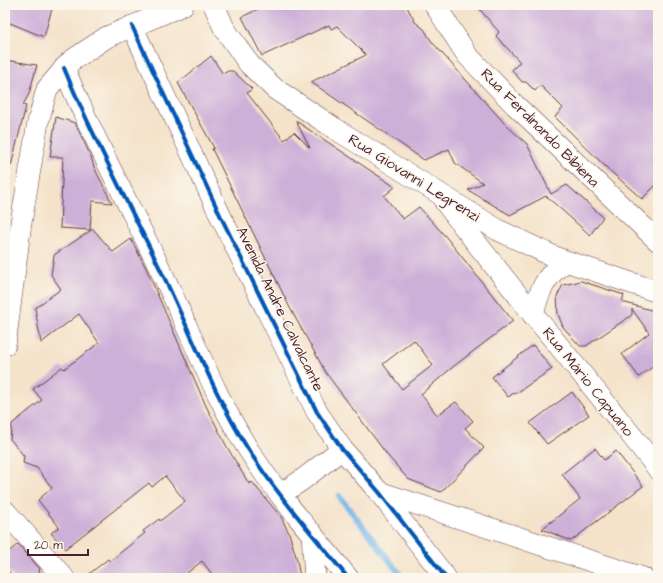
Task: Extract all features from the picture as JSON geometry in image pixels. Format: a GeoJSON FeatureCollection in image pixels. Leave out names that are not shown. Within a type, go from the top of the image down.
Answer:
{"type":"FeatureCollection","features":[{"type":"Feature","properties":{"kind":"street"},"geometry":{"type":"LineString","coordinates":[[5,345],[21,223],[38,122],[47,89],[70,61],[107,37],[183,5]]}},
{"type":"Feature","properties":{"kind":"street","name":"Rua Giovanni Legrenzi"},"geometry":{"type":"LineString","coordinates":[[214,5],[224,28],[249,64],[275,90],[498,230],[566,262],[658,292]]}},
{"type":"Feature","properties":{"kind":"street","name":"Rua Ferdinando Bibiena"},"geometry":{"type":"LineString","coordinates":[[435,5],[467,55],[515,105],[658,241]]}},
{"type":"Feature","properties":{"kind":"street","name":"Avenida Andre Calvalcante"},"geometry":{"type":"LineString","coordinates":[[132,26],[221,217],[317,412],[342,449],[379,492],[446,578]]}},
{"type":"Feature","properties":{"kind":"street"},"geometry":{"type":"LineString","coordinates":[[64,68],[79,105],[163,275],[231,420],[249,451],[312,534],[348,578]]}},
{"type":"Feature","properties":{"kind":"street","name":"Rua Mário Capuano"},"geometry":{"type":"LineString","coordinates":[[437,192],[533,315],[599,393],[658,469]]}},
{"type":"Feature","properties":{"kind":"street","name":"Rua Mário Capuano"},"geometry":{"type":"LineString","coordinates":[[533,315],[541,289],[557,266],[566,262]]}},
{"type":"Feature","properties":{"kind":"street"},"geometry":{"type":"LineString","coordinates":[[281,494],[302,480],[342,449]]}},
{"type":"Feature","properties":{"kind":"street"},"geometry":{"type":"LineString","coordinates":[[379,492],[643,578]]}},
{"type":"Feature","properties":{"kind":"street"},"geometry":{"type":"LineString","coordinates":[[5,511],[64,578]]}},
{"type":"Feature","properties":{"kind":"street"},"geometry":{"type":"LineString","coordinates":[[312,534],[315,578]]}},
{"type":"Feature","properties":{"kind":"building"},"geometry":{"type":"Polygon","coordinates":[[[5,5],[53,5],[44,37],[5,21],[5,5]]]}},
{"type":"Feature","properties":{"kind":"building"},"geometry":{"type":"Polygon","coordinates":[[[266,5],[406,5],[415,22],[424,29],[432,42],[506,125],[527,144],[551,194],[567,185],[603,217],[590,235],[546,196],[510,215],[468,190],[483,183],[455,163],[449,149],[424,160],[311,82],[366,55],[337,26],[331,29],[329,25],[262,56],[242,17],[266,5]]]}},
{"type":"Feature","properties":{"kind":"building"},"geometry":{"type":"Polygon","coordinates":[[[476,5],[658,5],[658,183],[642,199],[608,169],[555,117],[563,108],[540,85],[535,91],[526,82],[522,82],[512,70],[520,62],[496,36],[499,32],[476,5]]]}},
{"type":"Feature","properties":{"kind":"building"},"geometry":{"type":"Polygon","coordinates":[[[211,56],[223,74],[228,71],[233,71],[252,89],[247,93],[284,140],[294,132],[310,148],[296,121],[395,187],[384,196],[403,219],[419,207],[446,237],[513,321],[454,366],[421,394],[437,415],[456,402],[473,421],[465,428],[484,448],[441,492],[408,479],[388,456],[326,373],[290,308],[212,149],[214,148],[178,83],[211,56]],[[414,340],[383,364],[402,389],[433,365],[414,340]]]}},
{"type":"Feature","properties":{"kind":"building"},"geometry":{"type":"Polygon","coordinates":[[[5,60],[37,65],[29,94],[23,105],[26,106],[11,166],[5,165],[5,60]]]}},
{"type":"Feature","properties":{"kind":"building"},"geometry":{"type":"Polygon","coordinates":[[[56,117],[75,123],[91,157],[94,167],[112,203],[92,201],[90,230],[60,228],[63,157],[50,157],[56,117]]]}},
{"type":"Feature","properties":{"kind":"building"},"geometry":{"type":"Polygon","coordinates":[[[93,229],[113,252],[131,239],[146,268],[206,406],[227,447],[249,484],[252,482],[281,517],[289,533],[297,560],[300,578],[215,578],[202,561],[181,578],[84,578],[108,559],[110,561],[145,533],[143,531],[159,519],[160,521],[185,501],[165,476],[152,487],[149,483],[65,549],[51,533],[59,527],[38,500],[52,488],[37,468],[23,463],[24,456],[10,439],[12,424],[42,400],[33,389],[62,367],[64,369],[99,343],[79,314],[41,343],[35,308],[61,289],[51,275],[54,255],[93,229]]]}},
{"type":"Feature","properties":{"kind":"building"},"geometry":{"type":"Polygon","coordinates":[[[581,281],[624,295],[622,302],[658,312],[658,363],[639,377],[622,354],[649,333],[632,309],[632,315],[586,346],[580,346],[563,327],[558,314],[557,296],[563,285],[581,281]]]}},
{"type":"Feature","properties":{"kind":"building"},"geometry":{"type":"Polygon","coordinates":[[[533,345],[552,369],[515,394],[514,393],[508,397],[492,377],[533,345]]]}},
{"type":"Feature","properties":{"kind":"building"},"geometry":{"type":"Polygon","coordinates":[[[572,392],[589,415],[547,444],[530,423],[572,392]]]}},
{"type":"Feature","properties":{"kind":"building"},"geometry":{"type":"Polygon","coordinates":[[[595,448],[604,460],[616,451],[643,486],[571,541],[542,529],[580,499],[562,474],[595,448]]]}},
{"type":"Feature","properties":{"kind":"building"},"geometry":{"type":"Polygon","coordinates":[[[18,544],[40,569],[39,571],[44,578],[14,578],[5,567],[5,555],[18,544]]]}},
{"type":"Feature","properties":{"kind":"waterway"},"geometry":{"type":"LineString","coordinates":[[339,496],[403,578]]}},
{"type":"Feature","properties":{"kind":"cycle path"},"geometry":{"type":"LineString","coordinates":[[132,26],[221,217],[317,412],[342,449],[379,492],[446,578]]}},
{"type":"Feature","properties":{"kind":"cycle path"},"geometry":{"type":"LineString","coordinates":[[64,68],[99,147],[163,275],[224,407],[248,449],[271,483],[348,578]]}}]}
